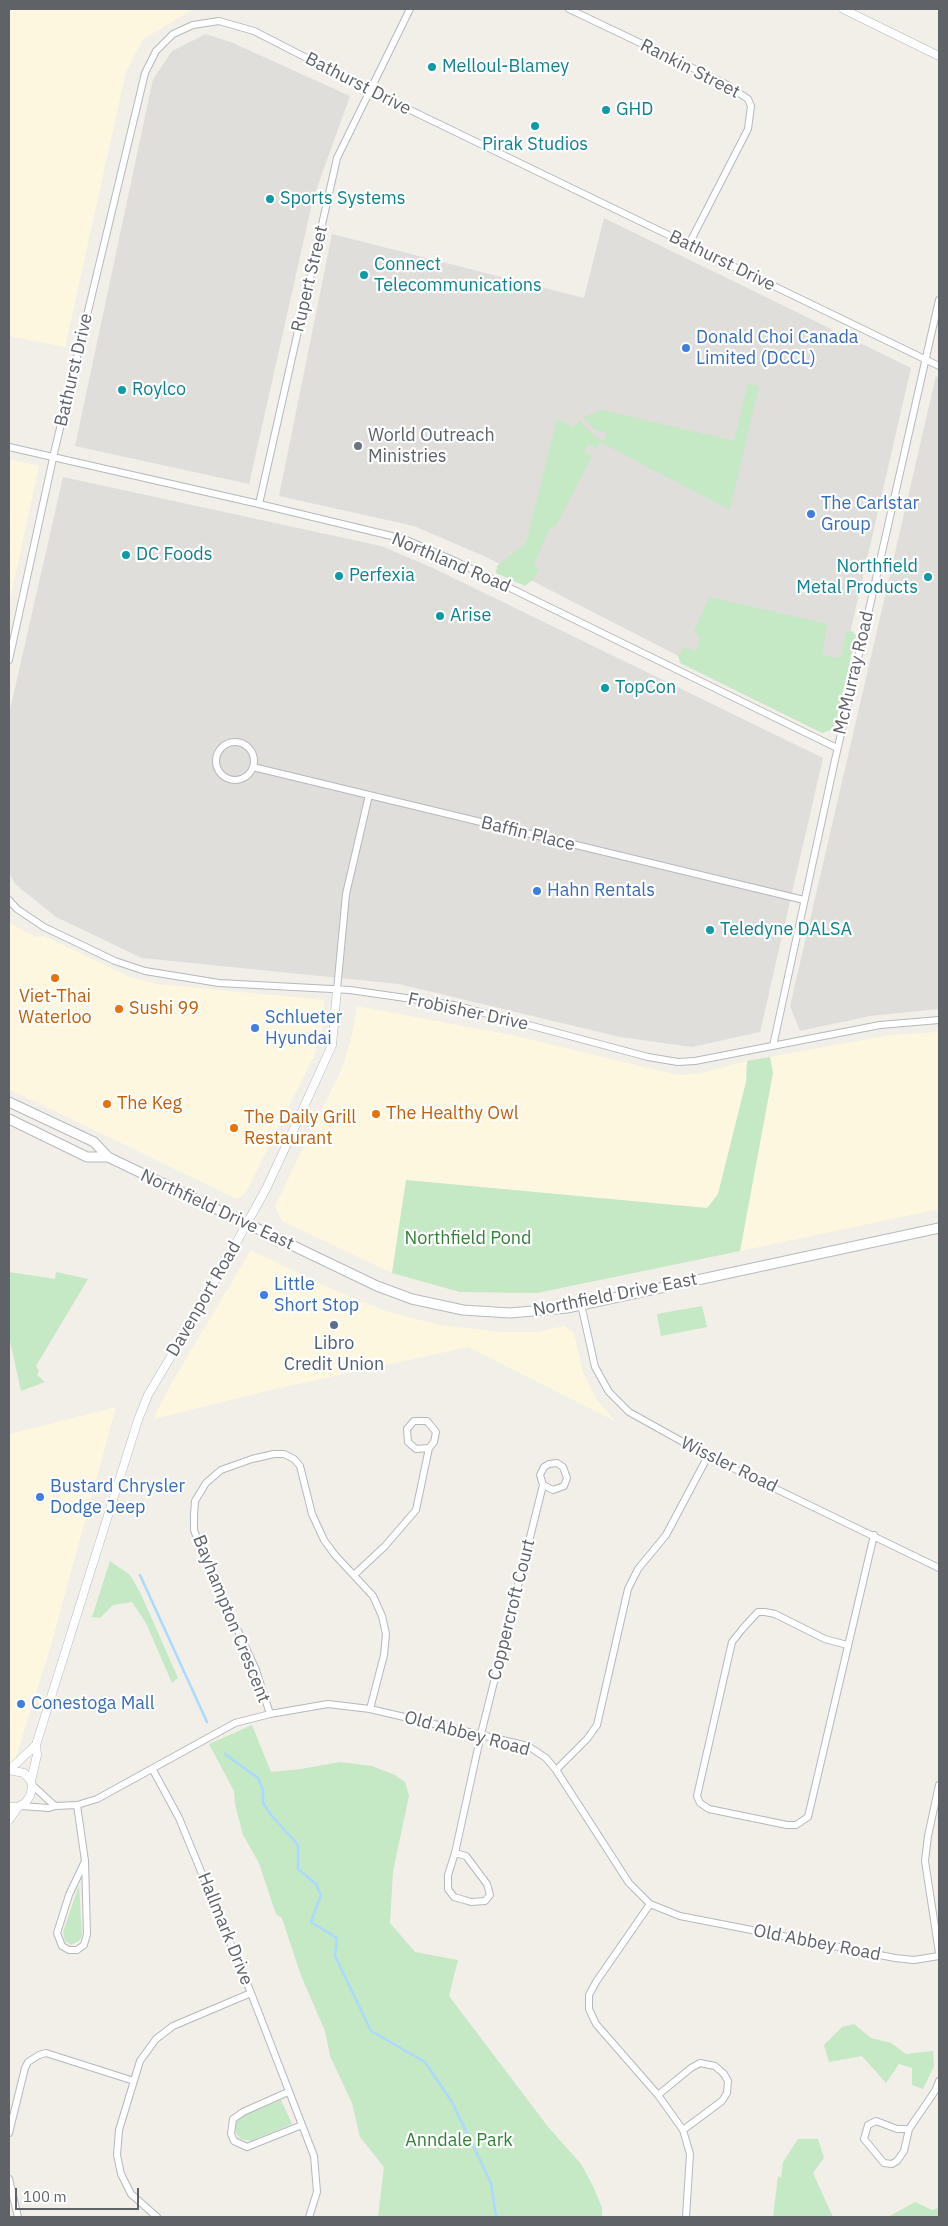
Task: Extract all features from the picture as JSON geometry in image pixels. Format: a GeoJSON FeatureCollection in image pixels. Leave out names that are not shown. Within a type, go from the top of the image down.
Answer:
{"type":"FeatureCollection","features":[{"type":"Feature","properties":{"kind":"main road","name":"Northfield Drive East"},"geometry":{"type":"LineString","coordinates":[[9,1102],[94,1142],[108,1157],[377,1286],[439,1307],[484,1313],[542,1312],[939,1228]]}},
{"type":"Feature","properties":{"kind":"main road","name":"Northfield Drive East"},"geometry":{"type":"LineString","coordinates":[[9,1119],[87,1157],[108,1157]]}},
{"type":"Feature","properties":{"kind":"street","name":"Rupert Street"},"geometry":{"type":"LineString","coordinates":[[259,504],[337,158],[410,9]]}},
{"type":"Feature","properties":{"kind":"street","name":"Rankin Street"},"geometry":{"type":"LineString","coordinates":[[569,9],[724,83],[748,98],[752,106],[748,130],[689,244]]}},
{"type":"Feature","properties":{"kind":"street"},"geometry":{"type":"LineString","coordinates":[[843,9],[939,56]]}},
{"type":"Feature","properties":{"kind":"street","name":"Bathurst Drive"},"geometry":{"type":"LineString","coordinates":[[53,458],[145,73],[156,51],[173,34],[193,24],[219,21],[254,31],[371,91],[939,366]]}},
{"type":"Feature","properties":{"kind":"street","name":"McMurray Road"},"geometry":{"type":"LineString","coordinates":[[773,1046],[837,748],[939,300]]}},
{"type":"Feature","properties":{"kind":"street","name":"Northland Road"},"geometry":{"type":"LineString","coordinates":[[9,447],[404,539],[457,562],[837,748]]}},
{"type":"Feature","properties":{"kind":"street"},"geometry":{"type":"LineString","coordinates":[[9,660],[53,458]]}},
{"type":"Feature","properties":{"kind":"street"},"geometry":{"type":"LineString","coordinates":[[228,744],[242,744],[252,755],[252,767],[244,778],[230,779],[224,776],[217,768],[217,756],[220,750],[228,744]]}},
{"type":"Feature","properties":{"kind":"street","name":"Baffin Place"},"geometry":{"type":"LineString","coordinates":[[252,767],[804,900]]}},
{"type":"Feature","properties":{"kind":"street","name":"Davenport Road"},"geometry":{"type":"LineString","coordinates":[[20,1806],[30,1796],[37,1756],[36,1745],[144,1403],[266,1189],[328,1054],[335,1029],[346,894],[370,795]]}},
{"type":"Feature","properties":{"kind":"street","name":"Frobisher Drive"},"geometry":{"type":"LineString","coordinates":[[9,900],[17,909],[44,927],[116,961],[144,971],[219,983],[350,990],[454,1005],[648,1057],[678,1062],[696,1061],[880,1025],[939,1020]]}},
{"type":"Feature","properties":{"kind":"street","name":"Wissler Road"},"geometry":{"type":"LineString","coordinates":[[581,1304],[595,1367],[609,1392],[624,1408],[641,1420],[708,1456],[939,1568]]}},
{"type":"Feature","properties":{"kind":"street"},"geometry":{"type":"LineString","coordinates":[[354,1575],[385,1546],[416,1510],[429,1448],[434,1442],[435,1429],[427,1420],[414,1421],[407,1429],[408,1442],[416,1449],[429,1448]]}},
{"type":"Feature","properties":{"kind":"street","name":"Bayhampton Crescent"},"geometry":{"type":"LineString","coordinates":[[270,1714],[256,1670],[204,1557],[194,1530],[196,1501],[206,1483],[221,1470],[252,1459],[274,1454],[284,1454],[294,1459],[304,1476],[312,1514],[324,1540],[335,1555],[373,1596],[382,1616],[386,1634],[384,1655],[370,1709]]}},
{"type":"Feature","properties":{"kind":"street"},"geometry":{"type":"LineString","coordinates":[[556,1770],[587,1739],[596,1725],[628,1589],[638,1570],[666,1535],[708,1456]]}},
{"type":"Feature","properties":{"kind":"street","name":"Coppercroft Court"},"geometry":{"type":"LineString","coordinates":[[455,1853],[466,1856],[487,1884],[490,1895],[485,1901],[470,1902],[454,1897],[448,1889],[448,1875],[455,1853],[481,1734],[543,1485],[540,1475],[544,1467],[554,1463],[563,1467],[568,1478],[564,1486],[553,1490],[543,1485]]}},
{"type":"Feature","properties":{"kind":"street"},"geometry":{"type":"LineString","coordinates":[[847,1646],[824,1639],[775,1614],[765,1612],[758,1612],[744,1626],[732,1642],[697,1796],[700,1803],[709,1809],[787,1825],[796,1825],[808,1817],[874,1535]]}},
{"type":"Feature","properties":{"kind":"street","name":"Old Abbey Road"},"geometry":{"type":"LineString","coordinates":[[20,1806],[40,1809],[77,1805],[96,1799],[153,1770],[235,1723],[270,1714],[328,1704],[370,1709],[528,1746],[546,1758],[556,1770],[628,1883],[650,1904],[680,1916],[895,1958],[914,1960],[939,1954]]}},
{"type":"Feature","properties":{"kind":"street","name":"Davenport Road"},"geometry":{"type":"LineString","coordinates":[[9,1770],[36,1745]]}},
{"type":"Feature","properties":{"kind":"street"},"geometry":{"type":"LineString","coordinates":[[9,1770],[19,1770],[55,1806]]}},
{"type":"Feature","properties":{"kind":"street","name":"Hallmark Drive"},"geometry":{"type":"LineString","coordinates":[[153,1770],[180,1818],[251,1993],[314,2156],[318,2177],[318,2192],[310,2217]]}},
{"type":"Feature","properties":{"kind":"street"},"geometry":{"type":"LineString","coordinates":[[939,1785],[928,1836],[925,1861],[939,1954]]}},
{"type":"Feature","properties":{"kind":"street"},"geometry":{"type":"LineString","coordinates":[[77,1805],[85,1861],[87,1934],[84,1945],[77,1950],[69,1950],[62,1946],[57,1933],[69,1895],[85,1861]]}},
{"type":"Feature","properties":{"kind":"street"},"geometry":{"type":"LineString","coordinates":[[9,1807],[20,1806]]}},
{"type":"Feature","properties":{"kind":"street"},"geometry":{"type":"LineString","coordinates":[[9,1820],[20,1806]]}},
{"type":"Feature","properties":{"kind":"street"},"geometry":{"type":"LineString","coordinates":[[650,1904],[596,1982],[589,1995],[589,2009],[596,2024],[658,2095],[684,2130],[690,2154],[686,2217]]}},
{"type":"Feature","properties":{"kind":"street"},"geometry":{"type":"LineString","coordinates":[[158,2217],[131,2194],[121,2174],[117,2155],[118,2130],[140,2061],[150,2046],[163,2033],[183,2021],[251,1993]]}},
{"type":"Feature","properties":{"kind":"street"},"geometry":{"type":"LineString","coordinates":[[9,2133],[25,2068],[28,2062],[39,2055],[46,2054],[72,2061],[134,2081]]}},
{"type":"Feature","properties":{"kind":"street"},"geometry":{"type":"LineString","coordinates":[[658,2095],[700,2063],[715,2066],[724,2074],[728,2081],[722,2101],[684,2130]]}},
{"type":"Feature","properties":{"kind":"street"},"geometry":{"type":"LineString","coordinates":[[909,2129],[897,2129],[876,2121],[868,2125],[864,2139],[880,2160],[892,2164],[897,2162],[904,2151],[909,2129],[935,2092],[939,2081]]}},
{"type":"Feature","properties":{"kind":"street"},"geometry":{"type":"LineString","coordinates":[[288,2092],[249,2109],[232,2119],[231,2134],[234,2141],[247,2147],[302,2125]]}},
{"type":"Feature","properties":{"kind":"street"},"geometry":{"type":"LineString","coordinates":[[9,2179],[18,2217]]}},
{"type":"Feature","properties":{"kind":"shaded area"},"geometry":{"type":"Polygon","coordinates":[[[9,9],[194,9],[143,39],[126,72],[65,347],[9,336],[9,9]]]}},
{"type":"Feature","properties":{"kind":"shaded area"},"geometry":{"type":"Polygon","coordinates":[[[206,34],[233,43],[350,96],[313,199],[249,484],[75,446],[153,79],[172,51],[206,34]]]}},
{"type":"Feature","properties":{"kind":"shaded area"},"geometry":{"type":"Polygon","coordinates":[[[604,218],[911,368],[829,724],[692,663],[486,557],[414,526],[279,496],[332,234],[584,298],[604,218]]]}},
{"type":"Feature","properties":{"kind":"shaded area"},"geometry":{"type":"Polygon","coordinates":[[[936,376],[939,378],[939,1009],[870,1016],[800,1031],[790,1006],[936,376]]]}},
{"type":"Feature","properties":{"kind":"shaded area"},"geometry":{"type":"Polygon","coordinates":[[[9,459],[39,466],[9,604],[9,459]]]}},
{"type":"Feature","properties":{"kind":"shaded area"},"geometry":{"type":"Polygon","coordinates":[[[63,477],[381,546],[433,568],[823,758],[760,1032],[692,1047],[620,1037],[399,984],[142,958],[56,917],[15,884],[9,872],[9,714],[63,477]]]}},
{"type":"Feature","properties":{"kind":"shaded area"},"geometry":{"type":"Polygon","coordinates":[[[9,923],[36,937],[44,936],[130,977],[157,984],[324,1000],[322,1029],[314,1056],[246,1192],[241,1197],[237,1199],[9,1089],[9,1005],[11,999],[9,998],[9,923]]]}},
{"type":"Feature","properties":{"kind":"shaded area"},"geometry":{"type":"Polygon","coordinates":[[[357,1006],[516,1036],[677,1075],[698,1074],[747,1061],[746,1082],[718,1194],[707,1208],[406,1180],[392,1273],[282,1221],[275,1206],[343,1066],[352,1035],[357,1006]]]}},
{"type":"Feature","properties":{"kind":"shaded area"},"geometry":{"type":"Polygon","coordinates":[[[939,1032],[939,1209],[740,1251],[773,1073],[770,1057],[890,1035],[939,1032]]]}},
{"type":"Feature","properties":{"kind":"shaded area"},"geometry":{"type":"Polygon","coordinates":[[[251,1250],[329,1288],[385,1311],[439,1325],[501,1332],[538,1332],[564,1326],[574,1333],[583,1373],[596,1399],[615,1421],[468,1347],[284,1387],[153,1419],[172,1382],[251,1250]]]}},
{"type":"Feature","properties":{"kind":"shaded area"},"geometry":{"type":"Polygon","coordinates":[[[116,1407],[51,1645],[14,1763],[9,1765],[9,1434],[116,1407]]]}},
{"type":"Feature","properties":{"kind":"green space"},"geometry":{"type":"Polygon","coordinates":[[[748,383],[759,386],[730,510],[600,442],[596,448],[588,444],[584,452],[592,456],[556,526],[550,528],[534,564],[539,569],[535,578],[525,586],[496,573],[497,566],[526,543],[557,419],[574,427],[579,420],[595,437],[604,441],[607,433],[595,430],[583,417],[603,410],[734,441],[748,383]]]}},
{"type":"Feature","properties":{"kind":"green space"},"geometry":{"type":"Polygon","coordinates":[[[710,597],[827,624],[822,654],[835,658],[841,657],[846,632],[852,631],[856,636],[834,729],[822,733],[680,663],[678,655],[684,647],[696,651],[700,637],[694,630],[710,597]]]}},
{"type":"Feature","properties":{"kind":"green space","name":"Northfield Pond"},"geometry":{"type":"Polygon","coordinates":[[[770,1057],[773,1073],[740,1251],[537,1293],[460,1292],[392,1273],[406,1180],[707,1208],[718,1194],[746,1082],[747,1061],[770,1057]]]}},
{"type":"Feature","properties":{"kind":"green space"},"geometry":{"type":"Polygon","coordinates":[[[9,1272],[55,1279],[56,1272],[88,1279],[36,1366],[39,1371],[37,1375],[45,1382],[21,1391],[9,1336],[9,1272]]]}},
{"type":"Feature","properties":{"kind":"green space"},"geometry":{"type":"Polygon","coordinates":[[[702,1306],[707,1327],[661,1336],[657,1314],[702,1306]]]}},
{"type":"Feature","properties":{"kind":"green space"},"geometry":{"type":"Polygon","coordinates":[[[110,1561],[130,1575],[140,1592],[178,1678],[172,1683],[146,1623],[132,1602],[113,1605],[100,1618],[92,1617],[110,1561]]]}},
{"type":"Feature","properties":{"kind":"green space","name":"Anndale Park"},"geometry":{"type":"Polygon","coordinates":[[[252,1725],[271,1772],[340,1762],[372,1766],[395,1775],[405,1782],[409,1796],[393,1871],[390,1923],[415,1952],[458,1960],[449,1996],[549,2128],[581,2164],[602,2208],[602,2217],[378,2217],[384,2167],[360,2137],[352,2103],[330,2056],[325,2031],[300,1973],[282,1918],[276,1914],[259,1863],[243,1835],[235,1804],[234,1791],[209,1744],[252,1725]]]}},
{"type":"Feature","properties":{"kind":"green space"},"geometry":{"type":"Polygon","coordinates":[[[79,1885],[82,1936],[79,1941],[71,1945],[65,1941],[63,1932],[79,1885]]]}},
{"type":"Feature","properties":{"kind":"green space"},"geometry":{"type":"Polygon","coordinates":[[[854,2024],[871,2038],[891,2043],[906,2054],[933,2051],[934,2066],[923,2089],[912,2085],[912,2068],[899,2064],[886,2083],[862,2056],[829,2062],[824,2045],[842,2027],[854,2024]]]}},
{"type":"Feature","properties":{"kind":"green space"},"geometry":{"type":"Polygon","coordinates":[[[281,2100],[292,2124],[251,2141],[241,2139],[237,2135],[235,2128],[237,2121],[242,2116],[281,2100]]]}},
{"type":"Feature","properties":{"kind":"green space"},"geometry":{"type":"Polygon","coordinates":[[[798,2139],[818,2139],[824,2158],[813,2173],[833,2217],[773,2217],[778,2176],[781,2178],[783,2162],[798,2139]]]}},
{"type":"Feature","properties":{"kind":"green space"},"geometry":{"type":"Polygon","coordinates":[[[915,2202],[932,2210],[939,2208],[939,2217],[888,2217],[915,2202]]]}},
{"type":"Feature","properties":{"kind":"waterway"},"geometry":{"type":"LineString","coordinates":[[140,1575],[207,1722]]}},
{"type":"Feature","properties":{"kind":"waterway"},"geometry":{"type":"LineString","coordinates":[[225,1754],[258,1778],[263,1790],[263,1803],[271,1815],[298,1845],[298,1869],[316,1884],[321,1895],[311,1922],[337,1938],[335,1956],[371,2031],[425,2062],[452,2102],[491,2183],[496,2217]]}},
{"type":"Feature","properties":{"kind":"place","name":"Melloul-Blamey"},"geometry":{"type":"Point","coordinates":[432,67]}},
{"type":"Feature","properties":{"kind":"place","name":"GHD"},"geometry":{"type":"Point","coordinates":[606,110]}},
{"type":"Feature","properties":{"kind":"place","name":"Pirak Studios"},"geometry":{"type":"Point","coordinates":[535,126]}},
{"type":"Feature","properties":{"kind":"place","name":"Sports Systems"},"geometry":{"type":"Point","coordinates":[270,199]}},
{"type":"Feature","properties":{"kind":"place","name":"Connect Telecommunications"},"geometry":{"type":"Point","coordinates":[364,275]}},
{"type":"Feature","properties":{"kind":"place","name":"Donald Choi Canada Limited (DCCL)"},"geometry":{"type":"Point","coordinates":[686,348]}},
{"type":"Feature","properties":{"kind":"place","name":"Roylco"},"geometry":{"type":"Point","coordinates":[122,390]}},
{"type":"Feature","properties":{"kind":"place","name":"World Outreach Ministries"},"geometry":{"type":"Point","coordinates":[358,446]}},
{"type":"Feature","properties":{"kind":"place","name":"The Carlstar Group"},"geometry":{"type":"Point","coordinates":[811,514]}},
{"type":"Feature","properties":{"kind":"place","name":"DC Foods"},"geometry":{"type":"Point","coordinates":[126,555]}},
{"type":"Feature","properties":{"kind":"place","name":"Perfexia"},"geometry":{"type":"Point","coordinates":[339,576]}},
{"type":"Feature","properties":{"kind":"place","name":"Northfield Metal Products"},"geometry":{"type":"Point","coordinates":[928,577]}},
{"type":"Feature","properties":{"kind":"place","name":"Arise"},"geometry":{"type":"Point","coordinates":[440,616]}},
{"type":"Feature","properties":{"kind":"place","name":"TopCon"},"geometry":{"type":"Point","coordinates":[605,688]}},
{"type":"Feature","properties":{"kind":"place","name":"Hahn Rentals"},"geometry":{"type":"Point","coordinates":[537,891]}},
{"type":"Feature","properties":{"kind":"place","name":"Teledyne DALSA"},"geometry":{"type":"Point","coordinates":[710,930]}},
{"type":"Feature","properties":{"kind":"place","name":"Viet-Thai Waterloo"},"geometry":{"type":"Point","coordinates":[55,978]}},
{"type":"Feature","properties":{"kind":"place","name":"Sushi 99"},"geometry":{"type":"Point","coordinates":[119,1009]}},
{"type":"Feature","properties":{"kind":"place","name":"Schlueter Hyundai"},"geometry":{"type":"Point","coordinates":[255,1028]}},
{"type":"Feature","properties":{"kind":"place","name":"The Keg"},"geometry":{"type":"Point","coordinates":[107,1104]}},
{"type":"Feature","properties":{"kind":"place","name":"The Healthy Owl"},"geometry":{"type":"Point","coordinates":[376,1114]}},
{"type":"Feature","properties":{"kind":"place","name":"The Daily Grill Restaurant"},"geometry":{"type":"Point","coordinates":[234,1128]}},
{"type":"Feature","properties":{"kind":"place","name":"Little Short Stop"},"geometry":{"type":"Point","coordinates":[264,1295]}},
{"type":"Feature","properties":{"kind":"place","name":"Libro Credit Union"},"geometry":{"type":"Point","coordinates":[334,1325]}},
{"type":"Feature","properties":{"kind":"place","name":"Bustard Chrysler Dodge Jeep"},"geometry":{"type":"Point","coordinates":[40,1497]}},
{"type":"Feature","properties":{"kind":"place","name":"Conestoga Mall"},"geometry":{"type":"Point","coordinates":[21,1704]}}]}
